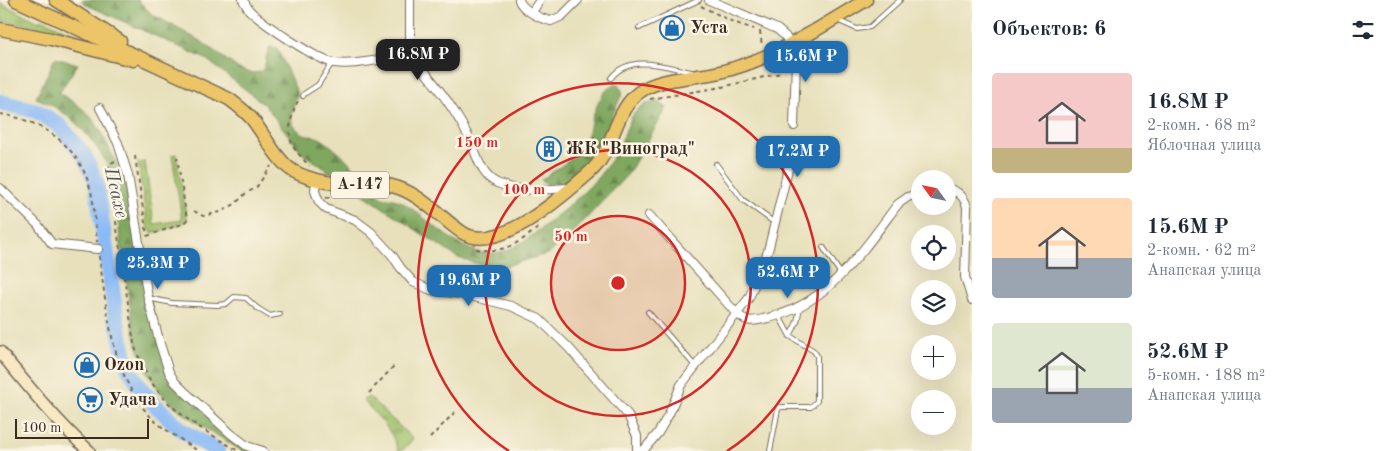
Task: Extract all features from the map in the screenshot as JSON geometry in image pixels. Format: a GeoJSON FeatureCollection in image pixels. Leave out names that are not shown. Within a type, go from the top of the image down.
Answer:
{"type":"FeatureCollection","features":[{"type":"Feature","properties":{"kind":"main road","name":"А-147"},"geometry":{"type":"LineString","coordinates":[[16,0],[229,99],[239,106],[252,120],[287,166],[293,170],[316,180],[331,183],[393,186],[432,207],[464,234],[483,238],[503,234],[530,220],[569,188]]}},
{"type":"Feature","properties":{"kind":"main road"},"geometry":{"type":"LineString","coordinates":[[56,0],[162,67]]}},
{"type":"Feature","properties":{"kind":"main road"},"geometry":{"type":"LineString","coordinates":[[569,188],[591,171],[600,161],[610,142],[617,121],[626,106],[633,97],[646,88],[704,74],[719,73],[774,54],[866,0]]}},
{"type":"Feature","properties":{"kind":"main road","name":"А-147"},"geometry":{"type":"LineString","coordinates":[[0,29],[51,39],[162,67]]}},
{"type":"Feature","properties":{"kind":"street"},"geometry":{"type":"LineString","coordinates":[[243,0],[249,10],[287,38],[332,63],[350,64],[410,53]]}},
{"type":"Feature","properties":{"kind":"street"},"geometry":{"type":"LineString","coordinates":[[410,0],[410,53],[457,114],[487,176],[496,182],[524,190],[569,188]]}},
{"type":"Feature","properties":{"kind":"street"},"geometry":{"type":"LineString","coordinates":[[532,12],[540,0]]}},
{"type":"Feature","properties":{"kind":"street"},"geometry":{"type":"LineString","coordinates":[[518,1],[540,18],[555,20],[562,16],[578,0]]}},
{"type":"Feature","properties":{"kind":"street"},"geometry":{"type":"LineString","coordinates":[[709,0],[777,29],[786,36],[796,59],[794,126]]}},
{"type":"Feature","properties":{"kind":"street"},"geometry":{"type":"LineString","coordinates":[[100,108],[118,143],[128,175],[148,298],[166,363],[175,382],[230,433],[247,446],[263,451]]}},
{"type":"Feature","properties":{"kind":"street"},"geometry":{"type":"LineString","coordinates":[[643,451],[658,433],[669,414],[681,385],[748,298],[768,251],[791,157]]}},
{"type":"Feature","properties":{"kind":"street"},"geometry":{"type":"LineString","coordinates":[[316,180],[315,191],[326,209],[355,220],[371,232],[414,282],[431,290],[466,295],[511,306],[539,319],[568,347],[628,416],[637,436],[637,451]]}},
{"type":"Feature","properties":{"kind":"street"},"geometry":{"type":"LineString","coordinates":[[0,188],[38,226],[52,244],[98,249]]}},
{"type":"Feature","properties":{"kind":"street"},"geometry":{"type":"LineString","coordinates":[[956,192],[964,199],[966,207],[965,277],[972,300]]}},
{"type":"Feature","properties":{"kind":"street"},"geometry":{"type":"LineString","coordinates":[[649,215],[736,313],[744,320],[750,322],[779,316],[800,306],[842,276],[898,204],[911,196]]}},
{"type":"Feature","properties":{"kind":"street"},"geometry":{"type":"LineString","coordinates":[[0,352],[35,394],[89,451]]}},
{"type":"Feature","properties":{"kind":"lane"},"geometry":{"type":"LineString","coordinates":[[835,19],[857,29],[870,26],[900,0]]}},
{"type":"Feature","properties":{"kind":"lane"},"geometry":{"type":"LineString","coordinates":[[639,28],[697,1]]}},
{"type":"Feature","properties":{"kind":"lane"},"geometry":{"type":"LineString","coordinates":[[303,96],[318,85],[332,63]]}},
{"type":"Feature","properties":{"kind":"lane"},"geometry":{"type":"LineString","coordinates":[[611,78],[617,70],[631,63],[662,65],[704,74]]}},
{"type":"Feature","properties":{"kind":"lane"},"geometry":{"type":"LineString","coordinates":[[716,164],[743,200],[775,223]]}},
{"type":"Feature","properties":{"kind":"lane"},"geometry":{"type":"LineString","coordinates":[[823,247],[842,276]]}},
{"type":"Feature","properties":{"kind":"lane"},"geometry":{"type":"LineString","coordinates":[[148,298],[172,302],[217,305],[226,304],[234,296],[246,298],[270,316],[280,314]]}},
{"type":"Feature","properties":{"kind":"lane"},"geometry":{"type":"LineString","coordinates":[[790,336],[797,322],[800,306]]}},
{"type":"Feature","properties":{"kind":"lane"},"geometry":{"type":"LineString","coordinates":[[648,312],[696,366]]}},
{"type":"Feature","properties":{"kind":"lane"},"geometry":{"type":"LineString","coordinates":[[770,451],[778,409],[781,407],[811,407],[817,401],[817,356],[814,351],[790,336],[779,316]]}},
{"type":"Feature","properties":{"kind":"path"},"geometry":{"type":"LineString","coordinates":[[697,1],[709,11],[733,22],[766,32]]}},
{"type":"Feature","properties":{"kind":"path"},"geometry":{"type":"LineString","coordinates":[[760,30],[763,48]]}},
{"type":"Feature","properties":{"kind":"path"},"geometry":{"type":"LineString","coordinates":[[644,101],[722,87],[781,73]]}},
{"type":"Feature","properties":{"kind":"path"},"geometry":{"type":"LineString","coordinates":[[303,96],[300,97],[294,109],[290,125],[292,144],[310,168]]}},
{"type":"Feature","properties":{"kind":"path"},"geometry":{"type":"LineString","coordinates":[[0,114],[29,120],[58,137],[84,172],[90,188],[114,346],[122,370],[130,388],[144,409],[158,423],[198,451]]}},
{"type":"Feature","properties":{"kind":"path"},"geometry":{"type":"LineString","coordinates":[[791,157],[794,126]]}},
{"type":"Feature","properties":{"kind":"path"},"geometry":{"type":"LineString","coordinates":[[135,156],[148,236]]}},
{"type":"Feature","properties":{"kind":"path"},"geometry":{"type":"LineString","coordinates":[[145,240],[148,236],[182,224],[187,220],[178,157]]}},
{"type":"Feature","properties":{"kind":"path"},"geometry":{"type":"LineString","coordinates":[[194,211],[203,216],[220,212],[235,204],[246,193],[256,188],[273,164]]}},
{"type":"Feature","properties":{"kind":"path"},"geometry":{"type":"LineString","coordinates":[[326,198],[341,194]]}},
{"type":"Feature","properties":{"kind":"path"},"geometry":{"type":"LineString","coordinates":[[473,248],[497,251],[509,248],[543,223]]}},
{"type":"Feature","properties":{"kind":"path"},"geometry":{"type":"LineString","coordinates":[[369,393],[394,366]]}},
{"type":"Feature","properties":{"kind":"path"},"geometry":{"type":"LineString","coordinates":[[430,438],[455,412]]}},
{"type":"Feature","properties":{"kind":"green space"},"geometry":{"type":"Polygon","coordinates":[[[81,0],[138,0],[152,14],[202,42],[239,69],[250,73],[261,72],[270,47],[277,48],[298,94],[293,107],[292,122],[299,131],[319,138],[330,145],[353,166],[377,194],[402,202],[458,243],[483,253],[496,253],[512,248],[541,229],[582,194],[599,176],[613,157],[636,111],[642,106],[658,101],[667,108],[628,174],[581,224],[550,253],[496,269],[458,258],[303,154],[264,104],[206,59],[85,4],[81,0]]]}},
{"type":"Feature","properties":{"kind":"green space"},"geometry":{"type":"Polygon","coordinates":[[[0,3],[39,22],[41,19],[85,38],[89,42],[33,26],[2,21],[3,18],[0,18],[0,3]]]}},
{"type":"Feature","properties":{"kind":"green space"},"geometry":{"type":"Polygon","coordinates":[[[55,58],[78,64],[59,93],[87,113],[96,123],[110,151],[124,170],[166,373],[248,451],[242,451],[185,415],[158,388],[147,372],[139,351],[133,326],[110,169],[96,147],[79,126],[59,110],[36,98],[55,58]]]}},
{"type":"Feature","properties":{"kind":"green space"},"geometry":{"type":"Polygon","coordinates":[[[617,84],[623,92],[599,145],[578,174],[570,182],[547,184],[541,180],[584,150],[594,112],[599,102],[610,87],[617,84]]]}},
{"type":"Feature","properties":{"kind":"green space"},"geometry":{"type":"Polygon","coordinates":[[[176,154],[187,219],[184,223],[153,233],[148,229],[138,163],[145,162],[154,224],[182,220],[172,155],[176,154]]]}},
{"type":"Feature","properties":{"kind":"green space"},"geometry":{"type":"Polygon","coordinates":[[[369,397],[413,439],[402,451],[398,451],[396,443],[388,430],[363,400],[369,397]]]}},
{"type":"Feature","properties":{"kind":"waterway","name":"Псахе"},"geometry":{"type":"LineString","coordinates":[[0,102],[37,111],[60,126],[84,155],[96,182],[117,323],[127,365],[138,384],[152,402],[182,430],[217,451]]}},
{"type":"Feature","properties":{"kind":"place","name":"Уста"},"geometry":{"type":"Point","coordinates":[672,28]}},
{"type":"Feature","properties":{"kind":"place","name":"ЖК \"Виноград\""},"geometry":{"type":"Point","coordinates":[549,149]}},
{"type":"Feature","properties":{"kind":"place","name":"Ozon"},"geometry":{"type":"Point","coordinates":[87,365]}},
{"type":"Feature","properties":{"kind":"place","name":"Удача"},"geometry":{"type":"Point","coordinates":[90,400]}}]}
